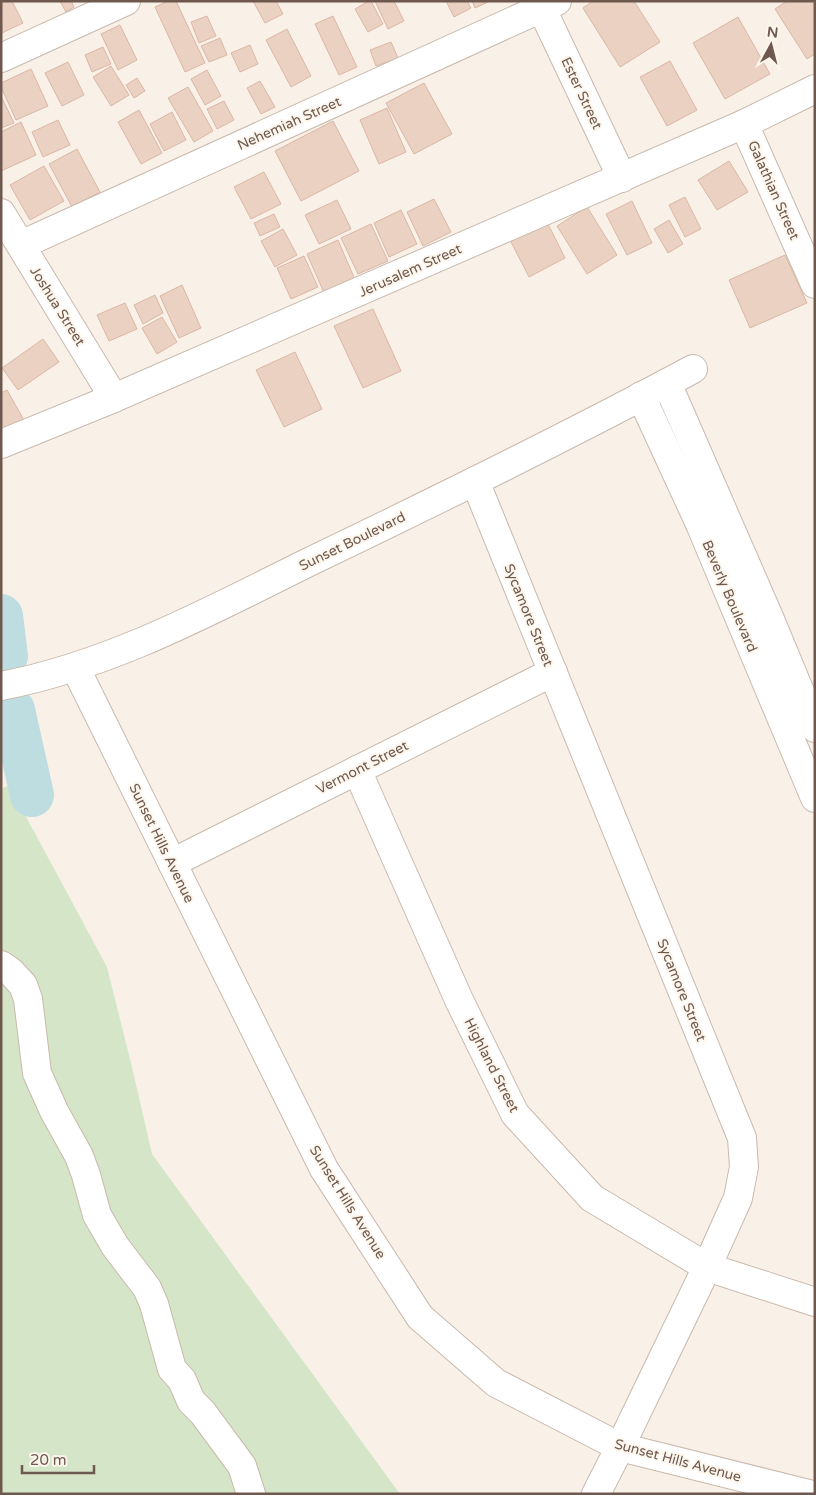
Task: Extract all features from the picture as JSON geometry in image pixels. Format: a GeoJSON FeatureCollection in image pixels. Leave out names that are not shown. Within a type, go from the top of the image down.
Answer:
{"type":"FeatureCollection","features":[{"type":"Feature","properties":{"kind":"street"},"geometry":{"type":"LineString","coordinates":[[1,58],[126,1]]}},
{"type":"Feature","properties":{"kind":"street","name":"Ester Street"},"geometry":{"type":"LineString","coordinates":[[550,5],[622,178]]}},
{"type":"Feature","properties":{"kind":"street","name":"Nehemiah Street"},"geometry":{"type":"LineString","coordinates":[[21,245],[550,5]]}},
{"type":"Feature","properties":{"kind":"street","name":"Jerusalem Street"},"geometry":{"type":"LineString","coordinates":[[1,444],[114,398],[622,178],[744,124],[815,89]]}},
{"type":"Feature","properties":{"kind":"street","name":"Galathian Street"},"geometry":{"type":"LineString","coordinates":[[744,124],[815,284]]}},
{"type":"Feature","properties":{"kind":"street","name":"Joshua Street"},"geometry":{"type":"LineString","coordinates":[[1,213],[114,398]]}},
{"type":"Feature","properties":{"kind":"street","name":"Sunset Boulevard"},"geometry":{"type":"LineString","coordinates":[[1,686],[75,668],[148,640],[475,481],[693,369]]}},
{"type":"Feature","properties":{"kind":"street","name":"Beverly Boulevard"},"geometry":{"type":"LineString","coordinates":[[667,383],[815,728]]}},
{"type":"Feature","properties":{"kind":"street","name":"Beverly Boulevard"},"geometry":{"type":"LineString","coordinates":[[641,396],[700,524],[815,798]]}},
{"type":"Feature","properties":{"kind":"street","name":"Sycamore Street"},"geometry":{"type":"LineString","coordinates":[[475,481],[742,1138],[744,1167],[738,1198],[707,1267],[596,1494]]}},
{"type":"Feature","properties":{"kind":"street","name":"Sunset Hills Avenue"},"geometry":{"type":"LineString","coordinates":[[75,668],[324,1169],[420,1317],[496,1383],[620,1447],[809,1494]]}},
{"type":"Feature","properties":{"kind":"street","name":"Vermont Street"},"geometry":{"type":"LineString","coordinates":[[172,863],[552,672]]}},
{"type":"Feature","properties":{"kind":"street","name":"Highland Street"},"geometry":{"type":"LineString","coordinates":[[357,770],[459,1000],[515,1114],[592,1198],[707,1267],[815,1302]]}},
{"type":"Feature","properties":{"kind":"street"},"geometry":{"type":"LineString","coordinates":[[1,965],[11,972],[23,985],[28,999],[37,1073],[54,1111],[79,1156],[97,1215],[116,1246],[147,1288],[154,1304],[172,1369],[182,1380],[191,1401],[203,1413],[242,1466],[251,1494]]}},
{"type":"Feature","properties":{"kind":"green space"},"geometry":{"type":"Polygon","coordinates":[[[9,785],[107,967],[152,1154],[400,1494],[1,1494],[1,789],[9,785]]]}},
{"type":"Feature","properties":{"kind":"building"},"geometry":{"type":"Polygon","coordinates":[[[1,1],[12,1],[23,23],[2,33],[1,1]]]}},
{"type":"Feature","properties":{"kind":"building"},"geometry":{"type":"Polygon","coordinates":[[[60,1],[71,1],[74,7],[66,12],[60,1]]]}},
{"type":"Feature","properties":{"kind":"building"},"geometry":{"type":"Polygon","coordinates":[[[168,1],[176,1],[205,63],[185,72],[155,7],[168,1]]]}},
{"type":"Feature","properties":{"kind":"building"},"geometry":{"type":"Polygon","coordinates":[[[253,1],[276,1],[283,14],[265,23],[253,1]]]}},
{"type":"Feature","properties":{"kind":"building"},"geometry":{"type":"Polygon","coordinates":[[[371,1],[383,24],[368,32],[355,9],[371,1]]]}},
{"type":"Feature","properties":{"kind":"building"},"geometry":{"type":"Polygon","coordinates":[[[375,1],[394,1],[404,21],[388,29],[375,1]]]}},
{"type":"Feature","properties":{"kind":"building"},"geometry":{"type":"Polygon","coordinates":[[[446,1],[467,1],[471,8],[454,17],[446,1]]]}},
{"type":"Feature","properties":{"kind":"building"},"geometry":{"type":"Polygon","coordinates":[[[472,1],[490,1],[475,8],[472,1]]]}},
{"type":"Feature","properties":{"kind":"building"},"geometry":{"type":"Polygon","coordinates":[[[593,1],[634,1],[660,42],[620,67],[583,8],[593,1]]]}},
{"type":"Feature","properties":{"kind":"building"},"geometry":{"type":"Polygon","coordinates":[[[787,1],[815,1],[815,54],[807,59],[775,9],[787,1]]]}},
{"type":"Feature","properties":{"kind":"building"},"geometry":{"type":"Polygon","coordinates":[[[207,16],[216,36],[199,43],[191,22],[207,16]]]}},
{"type":"Feature","properties":{"kind":"building"},"geometry":{"type":"Polygon","coordinates":[[[333,16],[357,67],[339,75],[315,24],[333,16]]]}},
{"type":"Feature","properties":{"kind":"building"},"geometry":{"type":"Polygon","coordinates":[[[738,17],[770,74],[725,99],[693,43],[738,17]]]}},
{"type":"Feature","properties":{"kind":"building"},"geometry":{"type":"Polygon","coordinates":[[[120,25],[137,60],[118,70],[101,34],[120,25]]]}},
{"type":"Feature","properties":{"kind":"building"},"geometry":{"type":"Polygon","coordinates":[[[287,29],[311,76],[291,87],[266,40],[287,29]]]}},
{"type":"Feature","properties":{"kind":"building"},"geometry":{"type":"Polygon","coordinates":[[[220,38],[227,55],[209,62],[201,46],[220,38]]]}},
{"type":"Feature","properties":{"kind":"building"},"geometry":{"type":"Polygon","coordinates":[[[391,42],[398,58],[376,66],[370,50],[391,42]]]}},
{"type":"Feature","properties":{"kind":"building"},"geometry":{"type":"Polygon","coordinates":[[[250,45],[258,64],[240,72],[231,53],[250,45]]]}},
{"type":"Feature","properties":{"kind":"building"},"geometry":{"type":"Polygon","coordinates":[[[103,47],[111,64],[92,72],[85,55],[103,47]]]}},
{"type":"Feature","properties":{"kind":"building"},"geometry":{"type":"Polygon","coordinates":[[[670,61],[697,110],[667,126],[640,77],[670,61]]]}},
{"type":"Feature","properties":{"kind":"building"},"geometry":{"type":"Polygon","coordinates":[[[68,62],[84,95],[62,106],[45,73],[68,62]]]}},
{"type":"Feature","properties":{"kind":"building"},"geometry":{"type":"Polygon","coordinates":[[[111,66],[129,95],[111,106],[93,77],[111,66]]]}},
{"type":"Feature","properties":{"kind":"building"},"geometry":{"type":"Polygon","coordinates":[[[31,69],[48,106],[16,120],[1,87],[1,83],[31,69]]]}},
{"type":"Feature","properties":{"kind":"building"},"geometry":{"type":"Polygon","coordinates":[[[207,70],[221,96],[205,105],[191,79],[207,70]]]}},
{"type":"Feature","properties":{"kind":"building"},"geometry":{"type":"Polygon","coordinates":[[[137,78],[145,91],[134,98],[126,85],[137,78]]]}},
{"type":"Feature","properties":{"kind":"building"},"geometry":{"type":"Polygon","coordinates":[[[260,81],[275,107],[261,114],[247,88],[260,81]]]}},
{"type":"Feature","properties":{"kind":"building"},"geometry":{"type":"Polygon","coordinates":[[[424,83],[452,134],[414,154],[386,103],[424,83]]]}},
{"type":"Feature","properties":{"kind":"building"},"geometry":{"type":"Polygon","coordinates":[[[188,87],[213,131],[194,142],[168,98],[188,87]]]}},
{"type":"Feature","properties":{"kind":"building"},"geometry":{"type":"Polygon","coordinates":[[[1,96],[14,123],[1,128],[1,96]]]}},
{"type":"Feature","properties":{"kind":"building"},"geometry":{"type":"Polygon","coordinates":[[[224,101],[234,120],[217,129],[207,109],[224,101]]]}},
{"type":"Feature","properties":{"kind":"building"},"geometry":{"type":"Polygon","coordinates":[[[387,108],[406,152],[379,164],[360,120],[387,108]]]}},
{"type":"Feature","properties":{"kind":"building"},"geometry":{"type":"Polygon","coordinates":[[[139,110],[162,153],[141,164],[118,122],[139,110]]]}},
{"type":"Feature","properties":{"kind":"building"},"geometry":{"type":"Polygon","coordinates":[[[172,112],[186,140],[164,151],[150,124],[172,112]]]}},
{"type":"Feature","properties":{"kind":"building"},"geometry":{"type":"Polygon","coordinates":[[[58,120],[70,145],[43,157],[32,132],[58,120]]]}},
{"type":"Feature","properties":{"kind":"building"},"geometry":{"type":"Polygon","coordinates":[[[333,121],[359,171],[301,201],[275,151],[333,121]]]}},
{"type":"Feature","properties":{"kind":"building"},"geometry":{"type":"Polygon","coordinates":[[[21,122],[36,155],[1,171],[1,132],[21,122]]]}},
{"type":"Feature","properties":{"kind":"building"},"geometry":{"type":"Polygon","coordinates":[[[77,149],[100,192],[72,207],[49,164],[77,149]]]}},
{"type":"Feature","properties":{"kind":"building"},"geometry":{"type":"Polygon","coordinates":[[[729,161],[748,192],[717,210],[698,180],[729,161]]]}},
{"type":"Feature","properties":{"kind":"building"},"geometry":{"type":"Polygon","coordinates":[[[44,166],[64,201],[30,220],[10,185],[44,166]]]}},
{"type":"Feature","properties":{"kind":"building"},"geometry":{"type":"Polygon","coordinates":[[[264,172],[281,204],[251,219],[234,187],[264,172]]]}},
{"type":"Feature","properties":{"kind":"building"},"geometry":{"type":"Polygon","coordinates":[[[685,197],[701,229],[685,237],[669,205],[685,197]]]}},
{"type":"Feature","properties":{"kind":"building"},"geometry":{"type":"Polygon","coordinates":[[[434,199],[451,232],[423,246],[407,212],[434,199]]]}},
{"type":"Feature","properties":{"kind":"building"},"geometry":{"type":"Polygon","coordinates":[[[337,200],[351,229],[319,244],[305,215],[337,200]]]}},
{"type":"Feature","properties":{"kind":"building"},"geometry":{"type":"Polygon","coordinates":[[[632,201],[652,243],[627,255],[606,214],[632,201]]]}},
{"type":"Feature","properties":{"kind":"building"},"geometry":{"type":"Polygon","coordinates":[[[587,207],[617,255],[587,274],[557,226],[587,207]]]}},
{"type":"Feature","properties":{"kind":"building"},"geometry":{"type":"Polygon","coordinates":[[[401,210],[417,244],[389,257],[374,223],[401,210]]]}},
{"type":"Feature","properties":{"kind":"building"},"geometry":{"type":"Polygon","coordinates":[[[274,214],[280,227],[260,236],[254,223],[274,214]]]}},
{"type":"Feature","properties":{"kind":"building"},"geometry":{"type":"Polygon","coordinates":[[[669,220],[683,244],[668,253],[654,229],[669,220]]]}},
{"type":"Feature","properties":{"kind":"building"},"geometry":{"type":"Polygon","coordinates":[[[547,222],[565,258],[529,277],[510,240],[547,222]]]}},
{"type":"Feature","properties":{"kind":"building"},"geometry":{"type":"Polygon","coordinates":[[[371,224],[388,261],[358,274],[341,238],[371,224]]]}},
{"type":"Feature","properties":{"kind":"building"},"geometry":{"type":"Polygon","coordinates":[[[283,229],[297,255],[275,267],[261,241],[283,229]]]}},
{"type":"Feature","properties":{"kind":"building"},"geometry":{"type":"Polygon","coordinates":[[[338,240],[356,282],[325,295],[307,254],[338,240]]]}},
{"type":"Feature","properties":{"kind":"building"},"geometry":{"type":"Polygon","coordinates":[[[785,255],[807,303],[750,328],[729,280],[785,255]]]}},
{"type":"Feature","properties":{"kind":"building"},"geometry":{"type":"Polygon","coordinates":[[[304,256],[318,287],[291,299],[277,268],[304,256]]]}},
{"type":"Feature","properties":{"kind":"building"},"geometry":{"type":"Polygon","coordinates":[[[182,285],[201,328],[179,338],[160,296],[182,285]]]}},
{"type":"Feature","properties":{"kind":"building"},"geometry":{"type":"Polygon","coordinates":[[[155,295],[163,313],[143,324],[134,305],[155,295]]]}},
{"type":"Feature","properties":{"kind":"building"},"geometry":{"type":"Polygon","coordinates":[[[125,303],[137,329],[109,341],[97,315],[125,303]]]}},
{"type":"Feature","properties":{"kind":"building"},"geometry":{"type":"Polygon","coordinates":[[[373,309],[401,371],[363,388],[334,326],[373,309]]]}},
{"type":"Feature","properties":{"kind":"building"},"geometry":{"type":"Polygon","coordinates":[[[162,317],[177,342],[157,354],[142,328],[162,317]]]}},
{"type":"Feature","properties":{"kind":"building"},"geometry":{"type":"Polygon","coordinates":[[[43,339],[59,362],[18,390],[2,368],[43,339]]]}},
{"type":"Feature","properties":{"kind":"building"},"geometry":{"type":"Polygon","coordinates":[[[295,352],[322,409],[284,427],[256,370],[295,352]]]}},
{"type":"Feature","properties":{"kind":"building"},"geometry":{"type":"Polygon","coordinates":[[[7,390],[25,422],[1,435],[1,393],[7,390]]]}},
{"type":"Feature","properties":{"kind":"waterway"},"geometry":{"type":"LineString","coordinates":[[1,616],[6,656]]}},
{"type":"Feature","properties":{"kind":"waterway"},"geometry":{"type":"LineString","coordinates":[[13,710],[32,795]]}}]}
